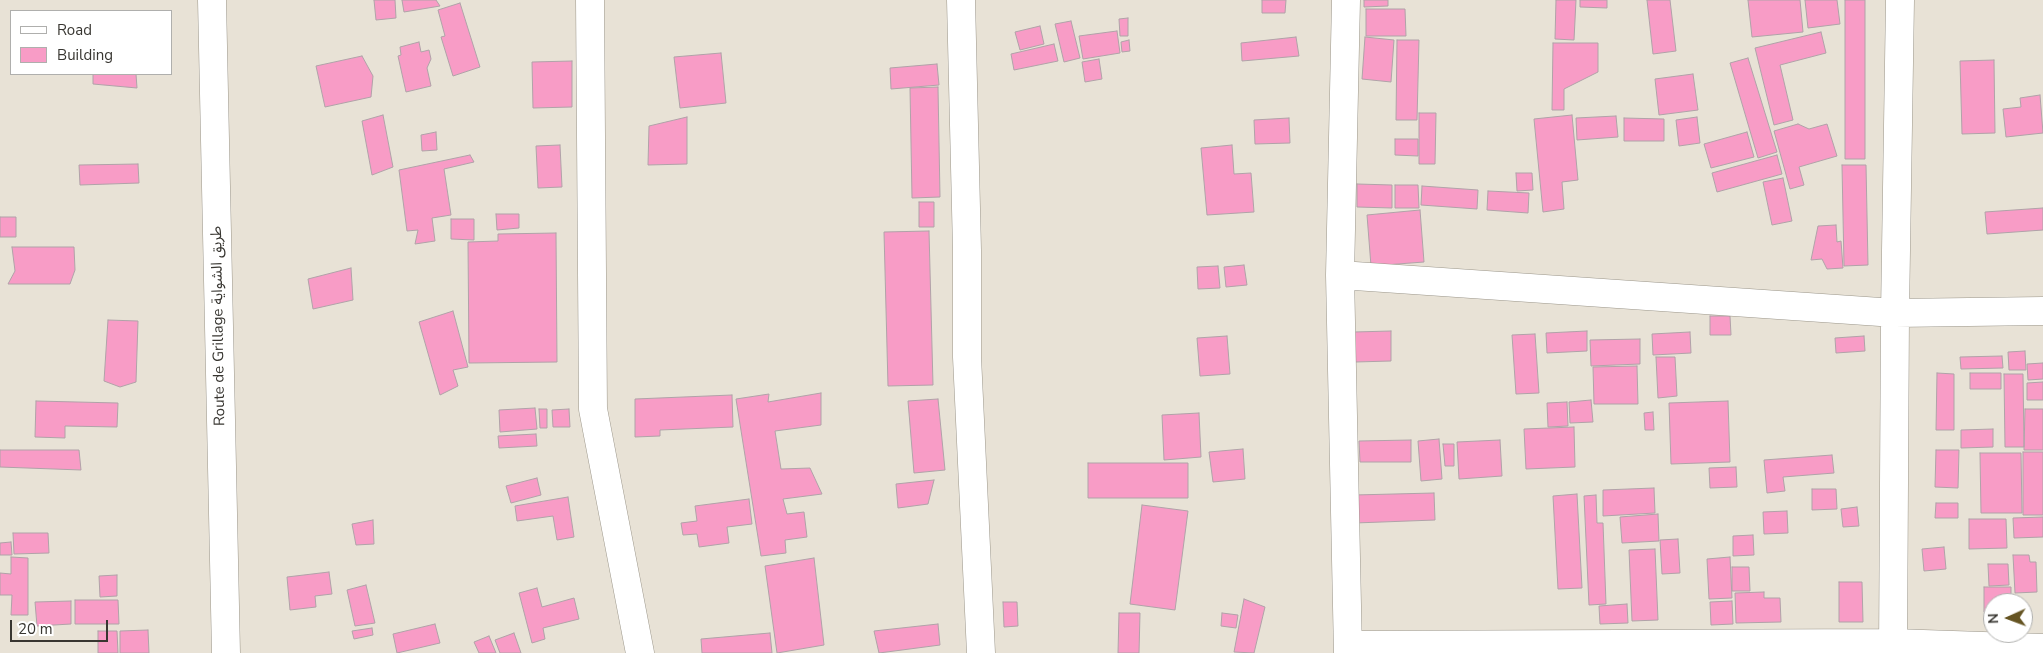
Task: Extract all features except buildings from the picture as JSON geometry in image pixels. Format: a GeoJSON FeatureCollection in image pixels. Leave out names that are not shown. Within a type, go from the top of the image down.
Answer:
{"type":"FeatureCollection","features":[{"type":"Feature","properties":{"kind":"street","name":"Route de Grillage طريق الشواية"},"geometry":{"type":"LineString","coordinates":[[212,0],[226,653]]}},
{"type":"Feature","properties":{"kind":"street"},"geometry":{"type":"LineString","coordinates":[[590,0],[594,409],[640,653]]}},
{"type":"Feature","properties":{"kind":"street"},"geometry":{"type":"LineString","coordinates":[[961,0],[967,250],[967,357],[981,653]]}},
{"type":"Feature","properties":{"kind":"street"},"geometry":{"type":"LineString","coordinates":[[1346,0],[1340,275],[1348,649],[2043,648]]}},
{"type":"Feature","properties":{"kind":"street"},"geometry":{"type":"LineString","coordinates":[[1893,648],[1895,312],[1900,0]]}},
{"type":"Feature","properties":{"kind":"street"},"geometry":{"type":"LineString","coordinates":[[1340,275],[1895,312],[2043,311]]}}]}
